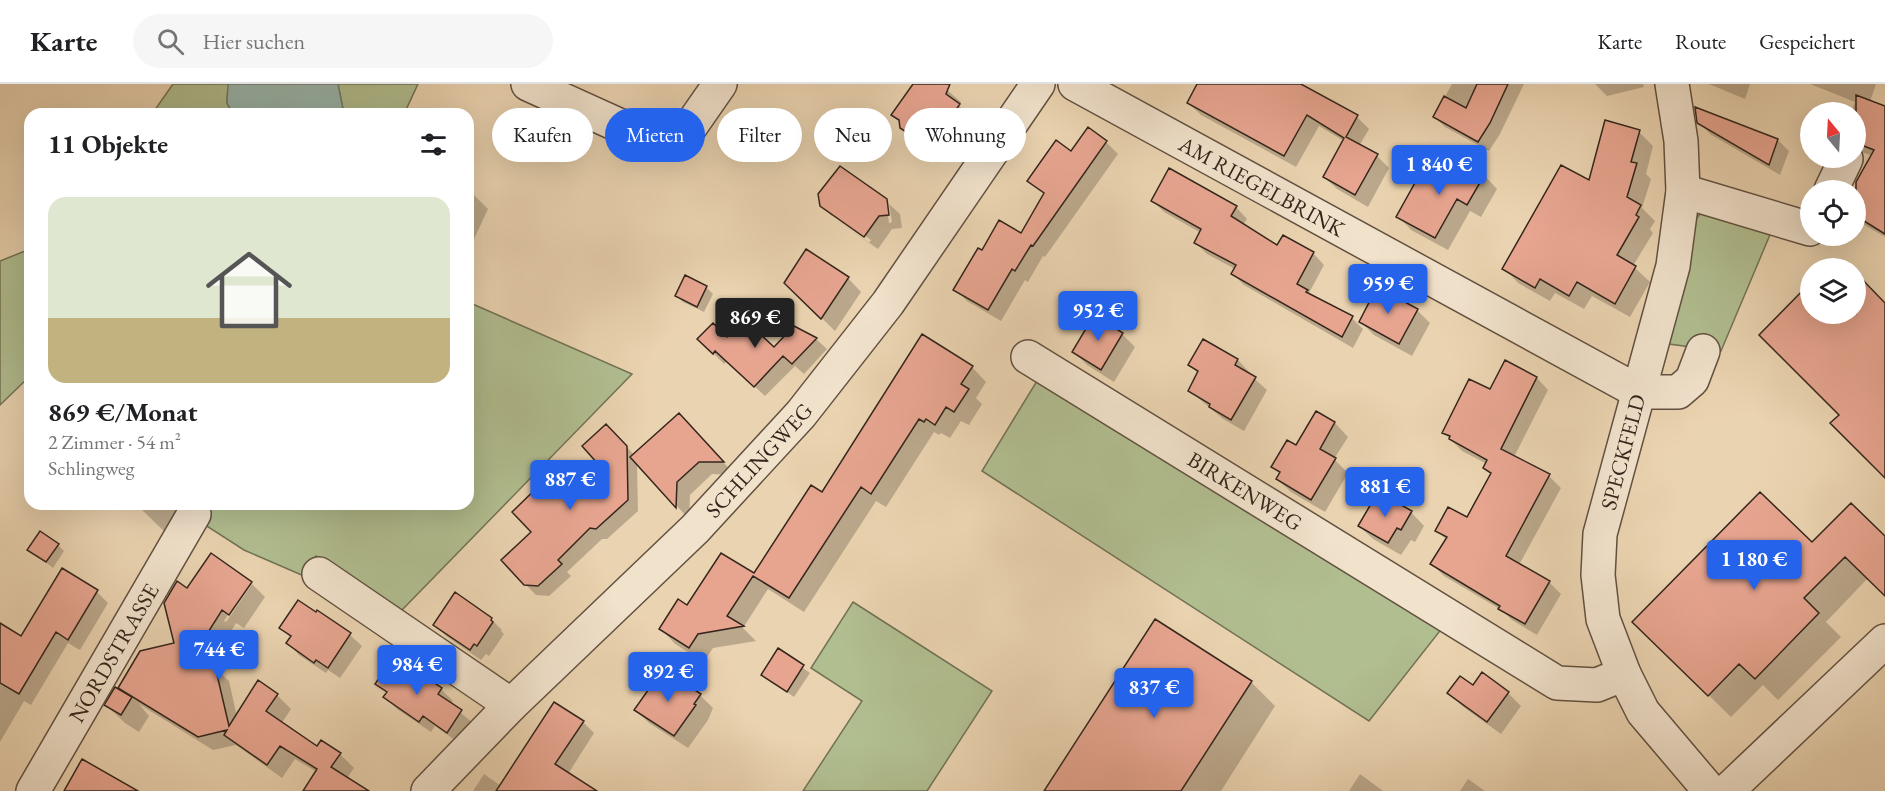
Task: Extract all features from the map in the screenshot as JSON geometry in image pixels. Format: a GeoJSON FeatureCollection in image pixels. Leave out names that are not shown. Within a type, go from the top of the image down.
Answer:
{"type":"FeatureCollection","features":[{"type":"Feature","properties":{"kind":"street"},"geometry":{"type":"LineString","coordinates":[[528,84],[647,138],[679,143],[720,84]]}},
{"type":"Feature","properties":{"kind":"street","name":"SCHLINGWEG"},"geometry":{"type":"LineString","coordinates":[[428,791],[511,705],[694,529],[801,414],[888,303],[1038,84]]}},
{"type":"Feature","properties":{"kind":"street","name":"AM RIEGELBRINK"},"geometry":{"type":"LineString","coordinates":[[1075,84],[1639,392]]}},
{"type":"Feature","properties":{"kind":"street","name":"SPECKFELD"},"geometry":{"type":"LineString","coordinates":[[1672,84],[1681,141],[1683,191],[1673,266],[1600,534],[1598,575],[1603,619],[1624,674],[1643,712],[1710,791]]}},
{"type":"Feature","properties":{"kind":"street"},"geometry":{"type":"LineString","coordinates":[[1683,191],[1800,226]]}},
{"type":"Feature","properties":{"kind":"street"},"geometry":{"type":"LineString","coordinates":[[1639,392],[1678,392],[1692,380],[1703,351]]}},
{"type":"Feature","properties":{"kind":"street","name":"BIRKENWEG"},"geometry":{"type":"LineString","coordinates":[[1028,357],[1557,683],[1598,685],[1624,674]]}},
{"type":"Feature","properties":{"kind":"street","name":"NORDSTRASSE"},"geometry":{"type":"LineString","coordinates":[[33,791],[194,514]]}},
{"type":"Feature","properties":{"kind":"street"},"geometry":{"type":"LineString","coordinates":[[319,574],[511,705]]}},
{"type":"Feature","properties":{"kind":"street"},"geometry":{"type":"LineString","coordinates":[[1727,791],[1885,641]]}},
{"type":"Feature","properties":{"kind":"green space"},"geometry":{"type":"Polygon","coordinates":[[[173,84],[228,84],[227,103],[230,108],[156,108],[173,84]]]}},
{"type":"Feature","properties":{"kind":"green space"},"geometry":{"type":"Polygon","coordinates":[[[338,84],[418,84],[407,108],[343,108],[338,84]]]}},
{"type":"Feature","properties":{"kind":"green space"},"geometry":{"type":"Polygon","coordinates":[[[1717,211],[1772,230],[1721,351],[1669,344],[1692,224],[1700,214],[1717,211]]]}},
{"type":"Feature","properties":{"kind":"green space"},"geometry":{"type":"Polygon","coordinates":[[[24,251],[24,382],[0,405],[0,261],[24,251]]]}},
{"type":"Feature","properties":{"kind":"green space"},"geometry":{"type":"Polygon","coordinates":[[[474,305],[632,374],[401,611],[316,556],[304,576],[244,550],[202,523],[207,510],[474,510],[474,305]]]}},
{"type":"Feature","properties":{"kind":"green space"},"geometry":{"type":"Polygon","coordinates":[[[1040,376],[1443,627],[1369,721],[982,471],[1040,376]]]}},
{"type":"Feature","properties":{"kind":"green space"},"geometry":{"type":"Polygon","coordinates":[[[853,602],[992,691],[927,791],[803,791],[862,701],[811,668],[853,602]]]}},
{"type":"Feature","properties":{"kind":"water"},"geometry":{"type":"Polygon","coordinates":[[[228,84],[338,84],[343,108],[230,108],[227,103],[228,84]]]}},
{"type":"Feature","properties":{"kind":"building"},"geometry":{"type":"Polygon","coordinates":[[[913,84],[950,84],[946,94],[960,104],[957,108],[904,108],[904,131],[900,128],[899,120],[892,114],[913,84]]]}},
{"type":"Feature","properties":{"kind":"building"},"geometry":{"type":"Polygon","coordinates":[[[1197,84],[1301,84],[1358,115],[1346,137],[1378,154],[1355,195],[1323,177],[1344,138],[1307,115],[1284,156],[1187,103],[1197,84]]]}},
{"type":"Feature","properties":{"kind":"building"},"geometry":{"type":"Polygon","coordinates":[[[1477,84],[1508,84],[1490,123],[1478,142],[1433,117],[1444,96],[1466,108],[1477,84]]]}},
{"type":"Feature","properties":{"kind":"building"},"geometry":{"type":"Polygon","coordinates":[[[1856,95],[1885,106],[1885,234],[1866,222],[1866,180],[1857,180],[1866,168],[1874,150],[1866,147],[1866,102],[1856,102],[1856,95]]]}},
{"type":"Feature","properties":{"kind":"building"},"geometry":{"type":"Polygon","coordinates":[[[1695,107],[1778,139],[1769,165],[1697,123],[1695,107]]]}},
{"type":"Feature","properties":{"kind":"building"},"geometry":{"type":"Polygon","coordinates":[[[1605,120],[1640,130],[1631,162],[1637,163],[1627,197],[1641,205],[1636,215],[1639,217],[1617,255],[1636,266],[1615,304],[1577,282],[1569,296],[1540,279],[1535,288],[1502,269],[1561,165],[1589,180],[1605,120]]]}},
{"type":"Feature","properties":{"kind":"building"},"geometry":{"type":"Polygon","coordinates":[[[1088,127],[1107,141],[1033,246],[1031,245],[1015,271],[1012,269],[988,310],[953,290],[978,248],[982,250],[999,220],[1021,233],[1044,193],[1027,181],[1056,140],[1071,151],[1088,127]]]}},
{"type":"Feature","properties":{"kind":"building"},"geometry":{"type":"Polygon","coordinates":[[[1449,155],[1485,174],[1467,205],[1457,199],[1435,238],[1396,217],[1421,172],[1434,179],[1449,155]]]}},
{"type":"Feature","properties":{"kind":"building"},"geometry":{"type":"Polygon","coordinates":[[[840,166],[887,199],[889,215],[879,216],[864,237],[820,206],[818,194],[840,166]]]}},
{"type":"Feature","properties":{"kind":"building"},"geometry":{"type":"Polygon","coordinates":[[[1169,168],[1237,206],[1231,216],[1277,245],[1283,235],[1314,252],[1297,284],[1308,290],[1306,292],[1353,316],[1342,337],[1231,274],[1236,265],[1194,243],[1201,229],[1151,201],[1169,168]]]}},
{"type":"Feature","properties":{"kind":"building"},"geometry":{"type":"Polygon","coordinates":[[[806,249],[849,277],[821,319],[784,283],[806,249]]]}},
{"type":"Feature","properties":{"kind":"building"},"geometry":{"type":"Polygon","coordinates":[[[685,275],[707,286],[697,307],[675,296],[685,275]]]}},
{"type":"Feature","properties":{"kind":"building"},"geometry":{"type":"Polygon","coordinates":[[[1866,283],[1885,303],[1885,478],[1830,423],[1839,415],[1759,335],[1800,293],[1800,324],[1866,324],[1866,283]]]}},
{"type":"Feature","properties":{"kind":"building"},"geometry":{"type":"Polygon","coordinates":[[[1377,287],[1418,309],[1399,344],[1359,322],[1377,287]]]}},
{"type":"Feature","properties":{"kind":"building"},"geometry":{"type":"Polygon","coordinates":[[[1094,315],[1123,333],[1101,370],[1072,352],[1094,315]]]}},
{"type":"Feature","properties":{"kind":"building"},"geometry":{"type":"Polygon","coordinates":[[[744,319],[774,347],[794,326],[817,338],[792,364],[783,356],[754,387],[715,351],[713,354],[697,339],[713,323],[727,337],[744,319]]]}},
{"type":"Feature","properties":{"kind":"building"},"geometry":{"type":"Polygon","coordinates":[[[922,334],[973,366],[961,384],[969,389],[954,412],[946,407],[935,425],[926,419],[924,422],[919,419],[871,494],[861,487],[789,598],[753,576],[727,616],[744,626],[698,634],[689,648],[659,629],[678,599],[687,605],[721,553],[754,573],[811,485],[822,492],[922,334]]]}},
{"type":"Feature","properties":{"kind":"building"},"geometry":{"type":"Polygon","coordinates":[[[1203,339],[1238,359],[1235,365],[1256,377],[1231,420],[1188,391],[1198,371],[1188,365],[1203,339]]]}},
{"type":"Feature","properties":{"kind":"building"},"geometry":{"type":"Polygon","coordinates":[[[1505,360],[1537,377],[1501,449],[1550,474],[1506,556],[1550,581],[1525,624],[1498,609],[1500,606],[1430,564],[1447,537],[1435,531],[1448,507],[1467,517],[1491,473],[1483,468],[1487,460],[1442,433],[1469,379],[1490,389],[1505,360]]]}},
{"type":"Feature","properties":{"kind":"building"},"geometry":{"type":"Polygon","coordinates":[[[1316,411],[1335,422],[1320,449],[1336,458],[1311,500],[1276,479],[1280,472],[1271,467],[1287,440],[1296,445],[1316,411]]]}},
{"type":"Feature","properties":{"kind":"building"},"geometry":{"type":"Polygon","coordinates":[[[679,413],[724,462],[699,462],[677,482],[676,508],[630,457],[679,413]]]}},
{"type":"Feature","properties":{"kind":"building"},"geometry":{"type":"Polygon","coordinates":[[[606,424],[627,446],[628,500],[596,529],[590,528],[558,560],[562,564],[538,586],[524,585],[501,560],[531,532],[512,512],[547,478],[563,497],[583,479],[598,464],[582,446],[606,424]]]}},
{"type":"Feature","properties":{"kind":"building"},"geometry":{"type":"Polygon","coordinates":[[[1378,492],[1412,511],[1401,530],[1397,528],[1388,543],[1358,526],[1378,492]]]}},
{"type":"Feature","properties":{"kind":"building"},"geometry":{"type":"Polygon","coordinates":[[[1760,492],[1812,542],[1851,503],[1885,536],[1885,596],[1845,557],[1804,598],[1819,613],[1755,679],[1739,664],[1708,696],[1632,622],[1760,492]]]}},
{"type":"Feature","properties":{"kind":"building"},"geometry":{"type":"Polygon","coordinates":[[[40,531],[59,544],[46,562],[27,550],[40,531]]]}},
{"type":"Feature","properties":{"kind":"building"},"geometry":{"type":"Polygon","coordinates":[[[211,553],[252,582],[229,615],[222,610],[195,653],[215,666],[229,726],[258,680],[278,694],[266,711],[317,746],[321,740],[341,753],[331,767],[369,791],[303,791],[317,769],[280,746],[267,765],[224,735],[227,730],[198,737],[118,688],[140,651],[174,643],[164,603],[177,581],[187,588],[211,553]]]}},
{"type":"Feature","properties":{"kind":"building"},"geometry":{"type":"Polygon","coordinates":[[[62,568],[98,590],[68,640],[56,632],[19,694],[0,683],[0,623],[21,636],[62,568]]]}},
{"type":"Feature","properties":{"kind":"building"},"geometry":{"type":"Polygon","coordinates":[[[455,592],[492,618],[493,622],[477,646],[474,644],[470,650],[433,625],[455,592]]]}},
{"type":"Feature","properties":{"kind":"building"},"geometry":{"type":"Polygon","coordinates":[[[298,600],[351,633],[328,668],[316,660],[314,663],[286,643],[291,636],[279,628],[298,600]]]}},
{"type":"Feature","properties":{"kind":"building"},"geometry":{"type":"Polygon","coordinates":[[[1155,619],[1252,681],[1181,791],[1044,791],[1155,619]]]}},
{"type":"Feature","properties":{"kind":"building"},"geometry":{"type":"Polygon","coordinates":[[[778,648],[804,665],[787,692],[761,675],[778,648]]]}},
{"type":"Feature","properties":{"kind":"building"},"geometry":{"type":"Polygon","coordinates":[[[391,661],[403,670],[406,664],[442,688],[438,694],[462,710],[447,733],[423,716],[419,722],[383,697],[387,692],[375,684],[391,661]]]}},
{"type":"Feature","properties":{"kind":"building"},"geometry":{"type":"Polygon","coordinates":[[[663,669],[701,694],[674,736],[634,710],[663,669]]]}},
{"type":"Feature","properties":{"kind":"building"},"geometry":{"type":"Polygon","coordinates":[[[1482,672],[1509,692],[1487,722],[1447,693],[1460,676],[1473,685],[1482,672]]]}},
{"type":"Feature","properties":{"kind":"building"},"geometry":{"type":"Polygon","coordinates":[[[115,687],[132,697],[121,715],[104,705],[115,687]]]}},
{"type":"Feature","properties":{"kind":"building"},"geometry":{"type":"Polygon","coordinates":[[[554,702],[584,721],[555,764],[597,791],[496,791],[554,702]]]}},
{"type":"Feature","properties":{"kind":"building"},"geometry":{"type":"Polygon","coordinates":[[[82,759],[138,791],[64,791],[82,759]]]}}]}
